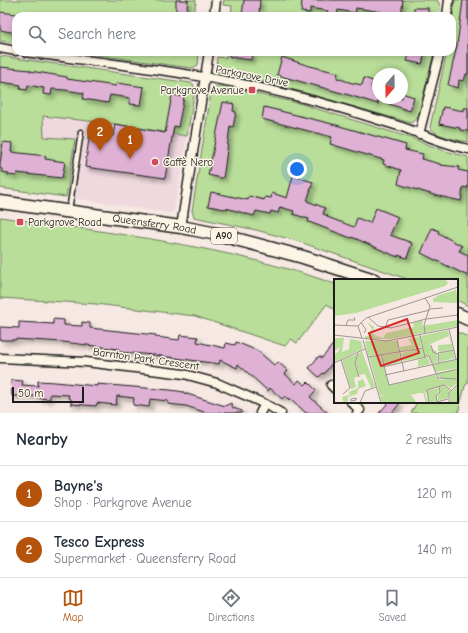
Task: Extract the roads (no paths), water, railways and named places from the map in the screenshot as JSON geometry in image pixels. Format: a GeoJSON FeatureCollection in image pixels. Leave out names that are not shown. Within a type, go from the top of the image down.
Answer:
{"type":"FeatureCollection","features":[{"type":"Feature","properties":{"kind":"main road","name":"Queensferry Road"},"geometry":{"type":"LineString","coordinates":[[0,202],[180,227],[270,248],[347,270],[371,279]]}},
{"type":"Feature","properties":{"kind":"main road"},"geometry":{"type":"LineString","coordinates":[[458,314],[468,319]]}},
{"type":"Feature","properties":{"kind":"street"},"geometry":{"type":"LineString","coordinates":[[214,12],[216,0]]}},
{"type":"Feature","properties":{"kind":"street"},"geometry":{"type":"LineString","coordinates":[[448,12],[449,0]]}},
{"type":"Feature","properties":{"kind":"street"},"geometry":{"type":"LineString","coordinates":[[0,48],[12,50]]}},
{"type":"Feature","properties":{"kind":"street","name":"Parkgrove Drive"},"geometry":{"type":"LineString","coordinates":[[53,56],[242,84],[304,98],[468,149]]}},
{"type":"Feature","properties":{"kind":"street"},"geometry":{"type":"LineString","coordinates":[[180,227],[209,56]]}},
{"type":"Feature","properties":{"kind":"street"},"geometry":{"type":"LineString","coordinates":[[419,134],[439,56]]}},
{"type":"Feature","properties":{"kind":"street","name":"Barnton Park Crescent"},"geometry":{"type":"LineString","coordinates":[[0,358],[86,362],[184,374],[218,383],[265,404],[281,413]]}},
{"type":"Feature","properties":{"kind":"street"},"geometry":{"type":"LineString","coordinates":[[352,403],[361,412]]}},
{"type":"Feature","properties":{"kind":"street"},"geometry":{"type":"LineString","coordinates":[[260,413],[265,404]]}},
{"type":"Feature","properties":{"kind":"lane"},"geometry":{"type":"LineString","coordinates":[[69,212],[81,132]]}},
{"type":"Feature","properties":{"kind":"place","name":"Parkgrove Avenue"},"geometry":{"type":"Point","coordinates":[252,90]}},
{"type":"Feature","properties":{"kind":"place","name":"Tesco Express"},"geometry":{"type":"Point","coordinates":[100,151]}},
{"type":"Feature","properties":{"kind":"place","name":"Bayne's"},"geometry":{"type":"Point","coordinates":[130,159]}},
{"type":"Feature","properties":{"kind":"place","name":"Caffè Nero"},"geometry":{"type":"Point","coordinates":[155,162]}},
{"type":"Feature","properties":{"kind":"place","name":"Parkgrove Road"},"geometry":{"type":"Point","coordinates":[20,222]}}]}
